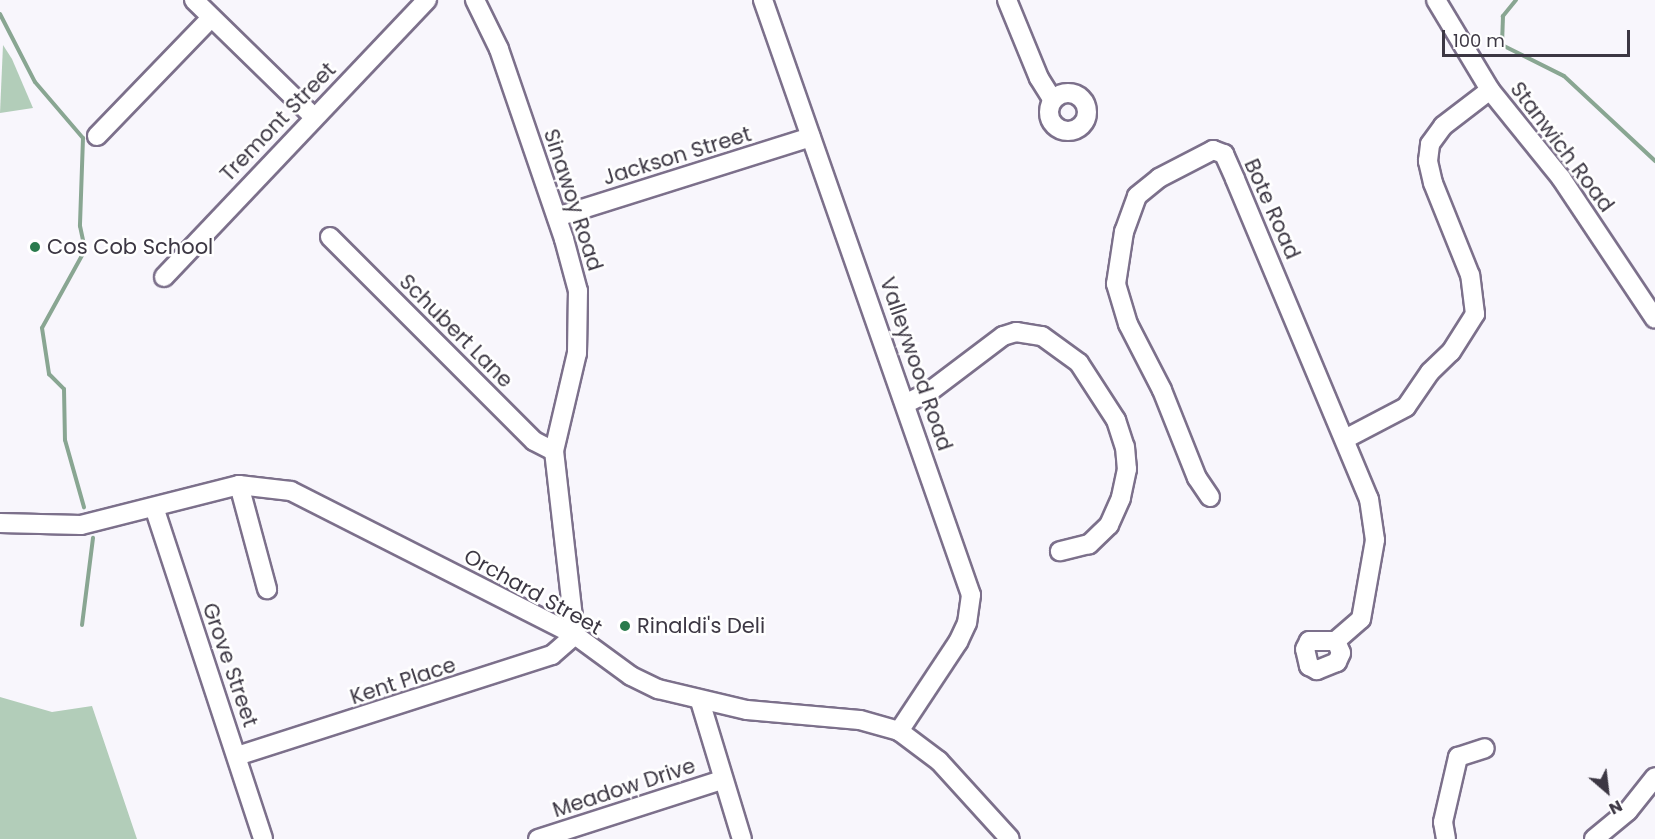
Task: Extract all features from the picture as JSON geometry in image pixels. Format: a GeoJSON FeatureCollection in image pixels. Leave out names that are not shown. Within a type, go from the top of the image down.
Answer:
{"type":"FeatureCollection","features":[{"type":"Feature","properties":{"kind":"street"},"geometry":{"type":"LineString","coordinates":[[194,0],[314,117]]}},
{"type":"Feature","properties":{"kind":"street","name":"Tremont Street"},"geometry":{"type":"LineString","coordinates":[[164,277],[427,0]]}},
{"type":"Feature","properties":{"kind":"street","name":"Sinawoy Road"},"geometry":{"type":"LineString","coordinates":[[476,0],[498,49],[557,217],[576,279],[580,324],[554,451],[575,635]]}},
{"type":"Feature","properties":{"kind":"street","name":"Valleywood Road"},"geometry":{"type":"LineString","coordinates":[[763,0],[971,595],[967,623],[958,642],[899,731]]}},
{"type":"Feature","properties":{"kind":"street"},"geometry":{"type":"LineString","coordinates":[[1007,0],[1039,78],[1053,100]]}},
{"type":"Feature","properties":{"kind":"street","name":"Stanwich Road"},"geometry":{"type":"LineString","coordinates":[[1436,0],[1490,90],[1561,178],[1655,319]]}},
{"type":"Feature","properties":{"kind":"street"},"geometry":{"type":"LineString","coordinates":[[97,136],[211,18]]}},
{"type":"Feature","properties":{"kind":"street"},"geometry":{"type":"LineString","coordinates":[[1345,439],[1406,407],[1430,372],[1451,352],[1475,314],[1470,274],[1432,183],[1428,161],[1431,144],[1443,126],[1490,90]]}},
{"type":"Feature","properties":{"kind":"street","name":"Jackson Street"},"geometry":{"type":"LineString","coordinates":[[557,217],[811,137]]}},
{"type":"Feature","properties":{"kind":"street","name":"Bote Road"},"geometry":{"type":"LineString","coordinates":[[1210,497],[1197,478],[1162,390],[1128,324],[1116,285],[1124,232],[1137,196],[1159,178],[1213,150],[1224,154],[1369,500],[1375,540],[1361,620],[1336,641]]}},
{"type":"Feature","properties":{"kind":"street","name":"Schubert Lane"},"geometry":{"type":"LineString","coordinates":[[330,237],[534,441],[554,451]]}},
{"type":"Feature","properties":{"kind":"street"},"geometry":{"type":"LineString","coordinates":[[905,404],[929,392],[1003,336],[1016,332],[1042,336],[1079,363],[1116,420],[1125,447],[1127,469],[1117,511],[1109,525],[1089,544],[1060,551]]}},
{"type":"Feature","properties":{"kind":"street"},"geometry":{"type":"LineString","coordinates":[[239,485],[267,589]]}},
{"type":"Feature","properties":{"kind":"street","name":"Orchard Street"},"geometry":{"type":"LineString","coordinates":[[0,523],[81,525],[239,485],[272,486],[308,497],[575,635],[637,680],[700,701],[747,710],[860,720],[899,731],[939,761],[1010,839]]}},
{"type":"Feature","properties":{"kind":"street","name":"Grove Street"},"geometry":{"type":"LineString","coordinates":[[154,507],[263,839]]}},
{"type":"Feature","properties":{"kind":"street","name":"Kent Place"},"geometry":{"type":"LineString","coordinates":[[237,756],[552,656],[575,635]]}},
{"type":"Feature","properties":{"kind":"street"},"geometry":{"type":"LineString","coordinates":[[700,701],[722,780],[742,839]]}},
{"type":"Feature","properties":{"kind":"street"},"geometry":{"type":"LineString","coordinates":[[1446,839],[1443,822],[1458,757],[1485,748]]}},
{"type":"Feature","properties":{"kind":"street"},"geometry":{"type":"LineString","coordinates":[[1594,839],[1628,811],[1655,777]]}},
{"type":"Feature","properties":{"kind":"street","name":"Meadow Drive"},"geometry":{"type":"LineString","coordinates":[[538,839],[722,780]]}},
{"type":"Feature","properties":{"kind":"green space"},"geometry":{"type":"Polygon","coordinates":[[[3,45],[12,59],[33,108],[0,113],[3,45]]]}},
{"type":"Feature","properties":{"kind":"green space"},"geometry":{"type":"Polygon","coordinates":[[[0,697],[52,712],[92,706],[137,839],[0,839],[0,697]]]}},
{"type":"Feature","properties":{"kind":"waterway"},"geometry":{"type":"LineString","coordinates":[[1516,0],[1503,16],[1502,45],[1564,76],[1655,161]]}},
{"type":"Feature","properties":{"kind":"waterway"},"geometry":{"type":"LineString","coordinates":[[0,14],[35,82],[83,138],[80,226],[85,250],[42,328],[49,374],[64,389],[65,440],[84,507]]}},
{"type":"Feature","properties":{"kind":"waterway"},"geometry":{"type":"LineString","coordinates":[[82,625],[93,538]]}},
{"type":"Feature","properties":{"kind":"place","name":"Cos Cob School"},"geometry":{"type":"Point","coordinates":[35,247]}},
{"type":"Feature","properties":{"kind":"place","name":"Rinaldi's Deli"},"geometry":{"type":"Point","coordinates":[625,626]}}]}
